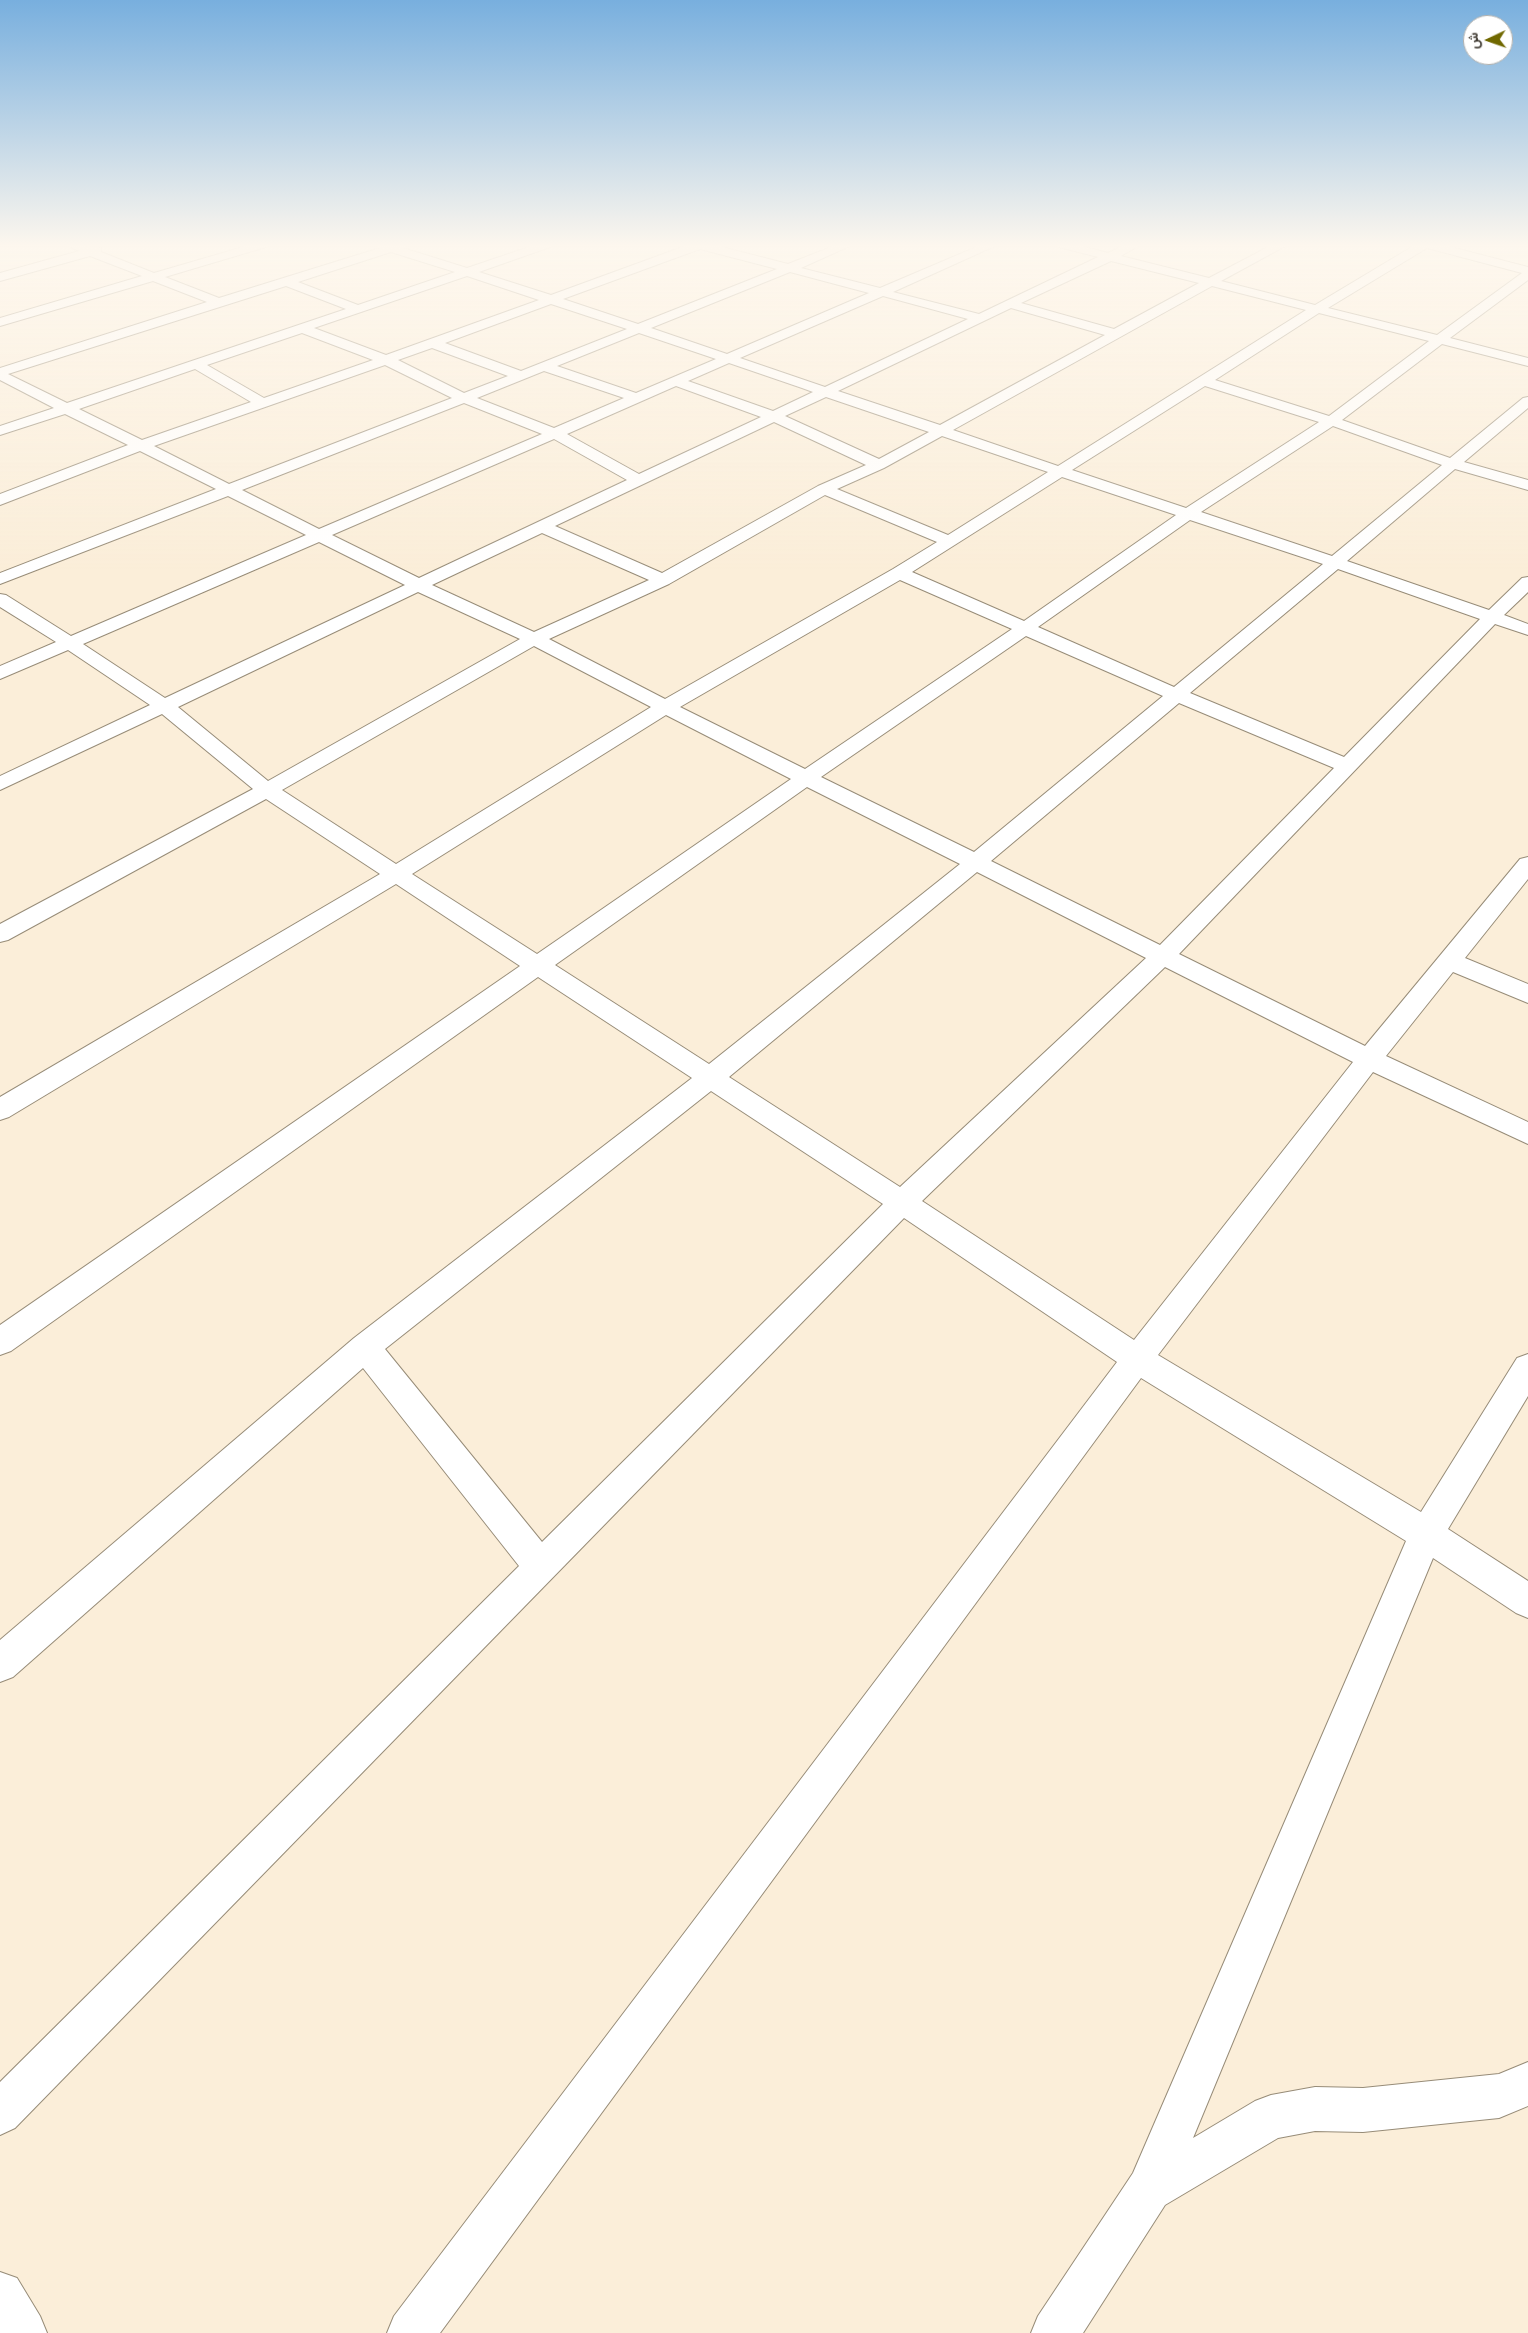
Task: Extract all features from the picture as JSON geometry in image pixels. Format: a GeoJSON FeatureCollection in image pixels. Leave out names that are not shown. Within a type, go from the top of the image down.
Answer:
{"type":"FeatureCollection","features":[{"type":"Feature","properties":{"kind":"street"},"geometry":{"type":"LineString","coordinates":[[0,373],[59,354]]}},
{"type":"Feature","properties":{"kind":"street"},"geometry":{"type":"LineString","coordinates":[[0,431],[226,354]]}},
{"type":"Feature","properties":{"kind":"street"},"geometry":{"type":"LineString","coordinates":[[370,354],[463,398],[556,434],[640,481]]}},
{"type":"Feature","properties":{"kind":"street"},"geometry":{"type":"LineString","coordinates":[[0,500],[140,446],[403,354]]}},
{"type":"Feature","properties":{"kind":"street"},"geometry":{"type":"LineString","coordinates":[[461,354],[521,376]]}},
{"type":"Feature","properties":{"kind":"street"},"geometry":{"type":"LineString","coordinates":[[0,579],[229,491],[521,376],[572,354]]}},
{"type":"Feature","properties":{"kind":"street"},"geometry":{"type":"LineString","coordinates":[[717,354],[1062,472],[1336,562],[1528,630]]}},
{"type":"Feature","properties":{"kind":"street"},"geometry":{"type":"LineString","coordinates":[[0,673],[738,354]]}},
{"type":"Feature","properties":{"kind":"street"},"geometry":{"type":"LineString","coordinates":[[0,784],[163,705],[543,528],[772,416],[906,354]]}},
{"type":"Feature","properties":{"kind":"street"},"geometry":{"type":"LineString","coordinates":[[0,934],[267,790],[534,639],[663,580],[824,489],[879,465],[1080,354]]}},
{"type":"Feature","properties":{"kind":"street"},"geometry":{"type":"LineString","coordinates":[[0,1110],[396,874],[665,707],[899,574],[948,541],[1062,472],[1247,354]]}},
{"type":"Feature","properties":{"kind":"street"},"geometry":{"type":"LineString","coordinates":[[0,1342],[806,778],[1024,629],[1189,513],[1330,421],[1420,354]]}},
{"type":"Feature","properties":{"kind":"street"},"geometry":{"type":"LineString","coordinates":[[1495,354],[1528,362]]}},
{"type":"Feature","properties":{"kind":"street"},"geometry":{"type":"LineString","coordinates":[[196,364],[262,403]]}},
{"type":"Feature","properties":{"kind":"street"},"geometry":{"type":"LineString","coordinates":[[542,366],[636,398]]}},
{"type":"Feature","properties":{"kind":"street"},"geometry":{"type":"LineString","coordinates":[[0,373],[229,491],[420,586],[534,639],[806,778],[1369,1059],[1528,1134]]}},
{"type":"Feature","properties":{"kind":"street"},"geometry":{"type":"LineString","coordinates":[[675,381],[772,416],[879,465]]}},
{"type":"Feature","properties":{"kind":"street"},"geometry":{"type":"LineString","coordinates":[[1205,381],[1330,421],[1453,464],[1528,485]]}},
{"type":"Feature","properties":{"kind":"street"},"geometry":{"type":"LineString","coordinates":[[0,1664],[365,1347],[710,1078],[976,862],[1528,401]]}},
{"type":"Feature","properties":{"kind":"street"},"geometry":{"type":"LineString","coordinates":[[824,489],[948,541]]}},
{"type":"Feature","properties":{"kind":"street"},"geometry":{"type":"LineString","coordinates":[[543,528],[663,580]]}},
{"type":"Feature","properties":{"kind":"street"},"geometry":{"type":"LineString","coordinates":[[899,574],[1177,696],[1348,766]]}},
{"type":"Feature","properties":{"kind":"street"},"geometry":{"type":"LineString","coordinates":[[0,2113],[902,1202],[1163,956],[1528,582]]}},
{"type":"Feature","properties":{"kind":"street"},"geometry":{"type":"LineString","coordinates":[[0,599],[163,705],[267,790],[902,1202],[1137,1359],[1426,1534],[1528,1601]]}},
{"type":"Feature","properties":{"kind":"street"},"geometry":{"type":"LineString","coordinates":[[410,2333],[1137,1359],[1369,1059],[1528,864]]}},
{"type":"Feature","properties":{"kind":"street"},"geometry":{"type":"LineString","coordinates":[[1450,961],[1528,994]]}},
{"type":"Feature","properties":{"kind":"street"},"geometry":{"type":"LineString","coordinates":[[365,1347],[541,1567]]}},
{"type":"Feature","properties":{"kind":"street"},"geometry":{"type":"LineString","coordinates":[[1055,2333],[1149,2189],[1426,1534],[1528,1368]]}},
{"type":"Feature","properties":{"kind":"street"},"geometry":{"type":"LineString","coordinates":[[1149,2189],[1271,2117],[1315,2109],[1363,2110],[1499,2096],[1528,2084]]}},
{"type":"Feature","properties":{"kind":"street"},"geometry":{"type":"LineString","coordinates":[[0,2295],[23,2333]]}}]}
